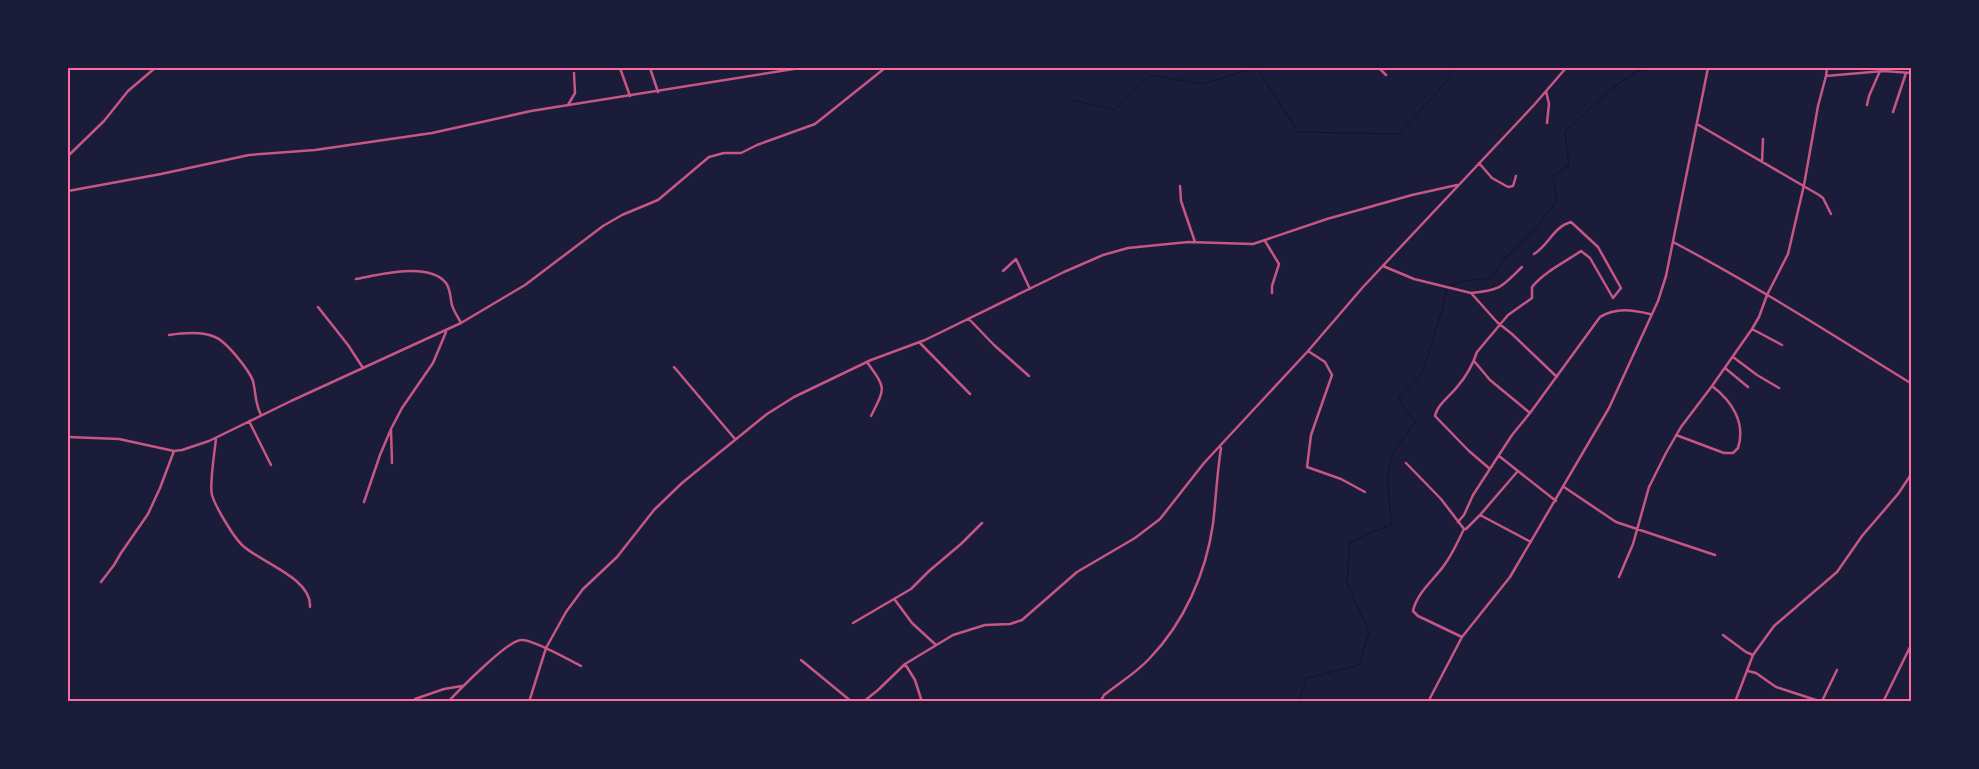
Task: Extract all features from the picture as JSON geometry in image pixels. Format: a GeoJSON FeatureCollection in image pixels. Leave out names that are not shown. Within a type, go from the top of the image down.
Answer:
{"type":"FeatureCollection","features":[{"type":"Feature","properties":{"kind":"street"},"geometry":{"type":"LineString","coordinates":[[68,156],[104,121],[128,91],[154,68]]}},
{"type":"Feature","properties":{"kind":"street"},"geometry":{"type":"LineString","coordinates":[[620,68],[630,96]]}},
{"type":"Feature","properties":{"kind":"street"},"geometry":{"type":"LineString","coordinates":[[650,68],[658,92]]}},
{"type":"Feature","properties":{"kind":"street"},"geometry":{"type":"LineString","coordinates":[[68,191],[248,155],[315,150],[432,133],[531,111],[800,68]]}},
{"type":"Feature","properties":{"kind":"street"},"geometry":{"type":"LineString","coordinates":[[68,438],[119,439],[174,451],[216,438],[261,415],[461,323],[525,285],[603,226],[622,215],[658,200],[709,157],[724,153],[741,153],[757,145],[815,124],[886,68]]}},
{"type":"Feature","properties":{"kind":"street"},"geometry":{"type":"LineString","coordinates":[[1379,68],[1386,75]]}},
{"type":"Feature","properties":{"kind":"street"},"geometry":{"type":"LineString","coordinates":[[863,702],[905,664],[953,635],[985,625],[1010,624],[1022,620],[1078,572],[1135,538],[1160,519],[1204,463],[1566,68]]}},
{"type":"Feature","properties":{"kind":"street"},"geometry":{"type":"LineString","coordinates":[[1428,702],[1462,638],[1510,577],[1532,542],[1619,389],[1663,284],[1708,68]]}},
{"type":"Feature","properties":{"kind":"street"},"geometry":{"type":"LineString","coordinates":[[1619,578],[1638,529],[1649,487],[1676,435],[1752,329],[1759,317],[1766,295],[1788,254],[1804,185],[1816,113],[1827,68]]}},
{"type":"Feature","properties":{"kind":"street"},"geometry":{"type":"LineString","coordinates":[[1826,76],[1880,71],[1912,74]]}},
{"type":"Feature","properties":{"kind":"street"},"geometry":{"type":"LineString","coordinates":[[1868,106],[1869,96],[1880,71]]}},
{"type":"Feature","properties":{"kind":"street"},"geometry":{"type":"LineString","coordinates":[[567,106],[576,93],[574,73]]}},
{"type":"Feature","properties":{"kind":"street"},"geometry":{"type":"LineString","coordinates":[[1893,112],[1906,73]]}},
{"type":"Feature","properties":{"kind":"street"},"geometry":{"type":"LineString","coordinates":[[1546,92],[1549,104],[1546,123]]}},
{"type":"Feature","properties":{"kind":"street"},"geometry":{"type":"LineString","coordinates":[[1697,124],[1804,185],[1823,198],[1831,214]]}},
{"type":"Feature","properties":{"kind":"street"},"geometry":{"type":"LineString","coordinates":[[1762,162],[1763,139]]}},
{"type":"Feature","properties":{"kind":"street"},"geometry":{"type":"LineString","coordinates":[[1479,163],[1492,178],[1508,187],[1513,186],[1516,176]]}},
{"type":"Feature","properties":{"kind":"street"},"geometry":{"type":"LineString","coordinates":[[1180,186],[1181,201],[1195,242]]}},
{"type":"Feature","properties":{"kind":"street"},"geometry":{"type":"LineString","coordinates":[[529,702],[546,648],[575,599],[617,557],[654,510],[682,483],[734,439],[779,406],[867,362],[919,342],[1103,254],[1137,247],[1195,242],[1246,245],[1265,241],[1327,219],[1412,195],[1457,186]]}},
{"type":"Feature","properties":{"kind":"street"},"geometry":{"type":"LineString","coordinates":[[1490,469],[1462,445],[1435,416],[1436,410],[1459,385],[1474,361],[1477,352],[1516,309],[1532,298],[1532,287],[1535,283],[1582,251],[1590,258],[1613,298],[1621,290],[1621,285],[1595,244],[1571,222],[1556,230],[1541,249],[1534,254]]}},
{"type":"Feature","properties":{"kind":"street"},"geometry":{"type":"LineString","coordinates":[[1265,241],[1279,264],[1272,286],[1272,293]]}},
{"type":"Feature","properties":{"kind":"street"},"geometry":{"type":"LineString","coordinates":[[1673,242],[1725,269],[1912,384]]}},
{"type":"Feature","properties":{"kind":"street"},"geometry":{"type":"LineString","coordinates":[[1002,271],[1016,259],[1030,289]]}},
{"type":"Feature","properties":{"kind":"street"},"geometry":{"type":"LineString","coordinates":[[1383,266],[1414,279],[1471,293],[1494,291],[1502,287],[1522,267]]}},
{"type":"Feature","properties":{"kind":"street"},"geometry":{"type":"LineString","coordinates":[[356,279],[404,272],[432,274],[447,284],[452,307],[461,323]]}},
{"type":"Feature","properties":{"kind":"street"},"geometry":{"type":"LineString","coordinates":[[1471,293],[1500,325],[1557,377]]}},
{"type":"Feature","properties":{"kind":"street"},"geometry":{"type":"LineString","coordinates":[[318,307],[348,345],[363,368]]}},
{"type":"Feature","properties":{"kind":"street"},"geometry":{"type":"LineString","coordinates":[[1458,522],[1466,512],[1473,495],[1515,431],[1600,318],[1609,312],[1617,310],[1650,314]]}},
{"type":"Feature","properties":{"kind":"street"},"geometry":{"type":"LineString","coordinates":[[969,319],[994,345],[1029,376]]}},
{"type":"Feature","properties":{"kind":"street"},"geometry":{"type":"LineString","coordinates":[[1752,329],[1782,345]]}},
{"type":"Feature","properties":{"kind":"street"},"geometry":{"type":"LineString","coordinates":[[364,502],[391,428],[402,408],[433,363],[447,330]]}},
{"type":"Feature","properties":{"kind":"street"},"geometry":{"type":"LineString","coordinates":[[169,335],[183,333],[209,335],[221,341],[241,362],[251,378],[261,415]]}},
{"type":"Feature","properties":{"kind":"street"},"geometry":{"type":"LineString","coordinates":[[919,342],[970,394]]}},
{"type":"Feature","properties":{"kind":"street"},"geometry":{"type":"LineString","coordinates":[[1308,351],[1325,362],[1332,375],[1311,435],[1307,467],[1341,479],[1365,492]]}},
{"type":"Feature","properties":{"kind":"street"},"geometry":{"type":"LineString","coordinates":[[1733,357],[1757,375],[1779,388]]}},
{"type":"Feature","properties":{"kind":"street"},"geometry":{"type":"LineString","coordinates":[[1474,361],[1490,380],[1530,413]]}},
{"type":"Feature","properties":{"kind":"street"},"geometry":{"type":"LineString","coordinates":[[867,362],[883,387],[883,393],[871,416]]}},
{"type":"Feature","properties":{"kind":"street"},"geometry":{"type":"LineString","coordinates":[[674,367],[734,439]]}},
{"type":"Feature","properties":{"kind":"street"},"geometry":{"type":"LineString","coordinates":[[1725,368],[1748,387]]}},
{"type":"Feature","properties":{"kind":"street"},"geometry":{"type":"LineString","coordinates":[[1676,435],[1724,453],[1734,453],[1738,448],[1739,430],[1734,409],[1728,400],[1712,386]]}},
{"type":"Feature","properties":{"kind":"street"},"geometry":{"type":"LineString","coordinates":[[249,422],[271,464]]}},
{"type":"Feature","properties":{"kind":"street"},"geometry":{"type":"LineString","coordinates":[[391,428],[392,463]]}},
{"type":"Feature","properties":{"kind":"street"},"geometry":{"type":"LineString","coordinates":[[216,438],[211,489],[213,498],[241,544],[300,584],[309,594],[310,607]]}},
{"type":"Feature","properties":{"kind":"street"},"geometry":{"type":"LineString","coordinates":[[1100,702],[1104,695],[1148,660],[1164,643],[1191,598],[1208,552],[1213,524],[1221,446]]}},
{"type":"Feature","properties":{"kind":"street"},"geometry":{"type":"LineString","coordinates":[[101,582],[148,514],[174,451]]}},
{"type":"Feature","properties":{"kind":"street"},"geometry":{"type":"LineString","coordinates":[[1499,456],[1556,501]]}},
{"type":"Feature","properties":{"kind":"street"},"geometry":{"type":"LineString","coordinates":[[1406,463],[1441,499],[1464,529]]}},
{"type":"Feature","properties":{"kind":"street"},"geometry":{"type":"LineString","coordinates":[[1462,638],[1418,616],[1413,610],[1428,584],[1440,571],[1456,547],[1464,529],[1480,515],[1517,472]]}},
{"type":"Feature","properties":{"kind":"street"},"geometry":{"type":"LineString","coordinates":[[1735,702],[1753,655],[1768,633],[1783,617],[1828,582],[1837,572],[1862,536],[1898,494],[1912,473]]}},
{"type":"Feature","properties":{"kind":"street"},"geometry":{"type":"LineString","coordinates":[[1564,487],[1608,518],[1714,555]]}},
{"type":"Feature","properties":{"kind":"street"},"geometry":{"type":"LineString","coordinates":[[1480,515],[1532,542]]}},
{"type":"Feature","properties":{"kind":"street"},"geometry":{"type":"LineString","coordinates":[[853,623],[912,590],[929,571],[982,523]]}},
{"type":"Feature","properties":{"kind":"street"},"geometry":{"type":"LineString","coordinates":[[895,600],[912,623],[936,645]]}},
{"type":"Feature","properties":{"kind":"street"},"geometry":{"type":"LineString","coordinates":[[1723,635],[1753,655]]}},
{"type":"Feature","properties":{"kind":"street"},"geometry":{"type":"LineString","coordinates":[[448,702],[504,648],[514,641],[525,640],[546,648],[581,666]]}},
{"type":"Feature","properties":{"kind":"street"},"geometry":{"type":"LineString","coordinates":[[1883,702],[1912,644]]}},
{"type":"Feature","properties":{"kind":"street"},"geometry":{"type":"LineString","coordinates":[[1908,652],[1912,654]]}},
{"type":"Feature","properties":{"kind":"street"},"geometry":{"type":"LineString","coordinates":[[801,660],[852,702]]}},
{"type":"Feature","properties":{"kind":"street"},"geometry":{"type":"LineString","coordinates":[[905,664],[915,680],[922,702]]}},
{"type":"Feature","properties":{"kind":"street"},"geometry":{"type":"LineString","coordinates":[[1748,671],[1756,673],[1782,689],[1822,701],[1837,670]]}},
{"type":"Feature","properties":{"kind":"street"},"geometry":{"type":"LineString","coordinates":[[415,699],[444,689],[463,686]]}},
{"type":"Feature","properties":{"kind":"waterway"},"geometry":{"type":"LineString","coordinates":[[1072,100],[1115,110],[1150,75],[1203,84],[1255,68]]}},
{"type":"Feature","properties":{"kind":"waterway"},"geometry":{"type":"LineString","coordinates":[[1257,68],[1298,132],[1399,134],[1450,78],[1450,68]]}},
{"type":"Feature","properties":{"kind":"waterway"},"geometry":{"type":"LineString","coordinates":[[1450,286],[1465,281],[1492,278],[1505,258],[1536,228],[1557,201],[1553,176],[1569,165],[1565,132],[1610,90],[1637,71],[1661,68]]}},
{"type":"Feature","properties":{"kind":"waterway"},"geometry":{"type":"LineString","coordinates":[[1298,702],[1307,678],[1359,665],[1369,632],[1347,583],[1350,542],[1392,524],[1387,479],[1392,454],[1415,422],[1398,398],[1422,373],[1447,289]]}}]}
